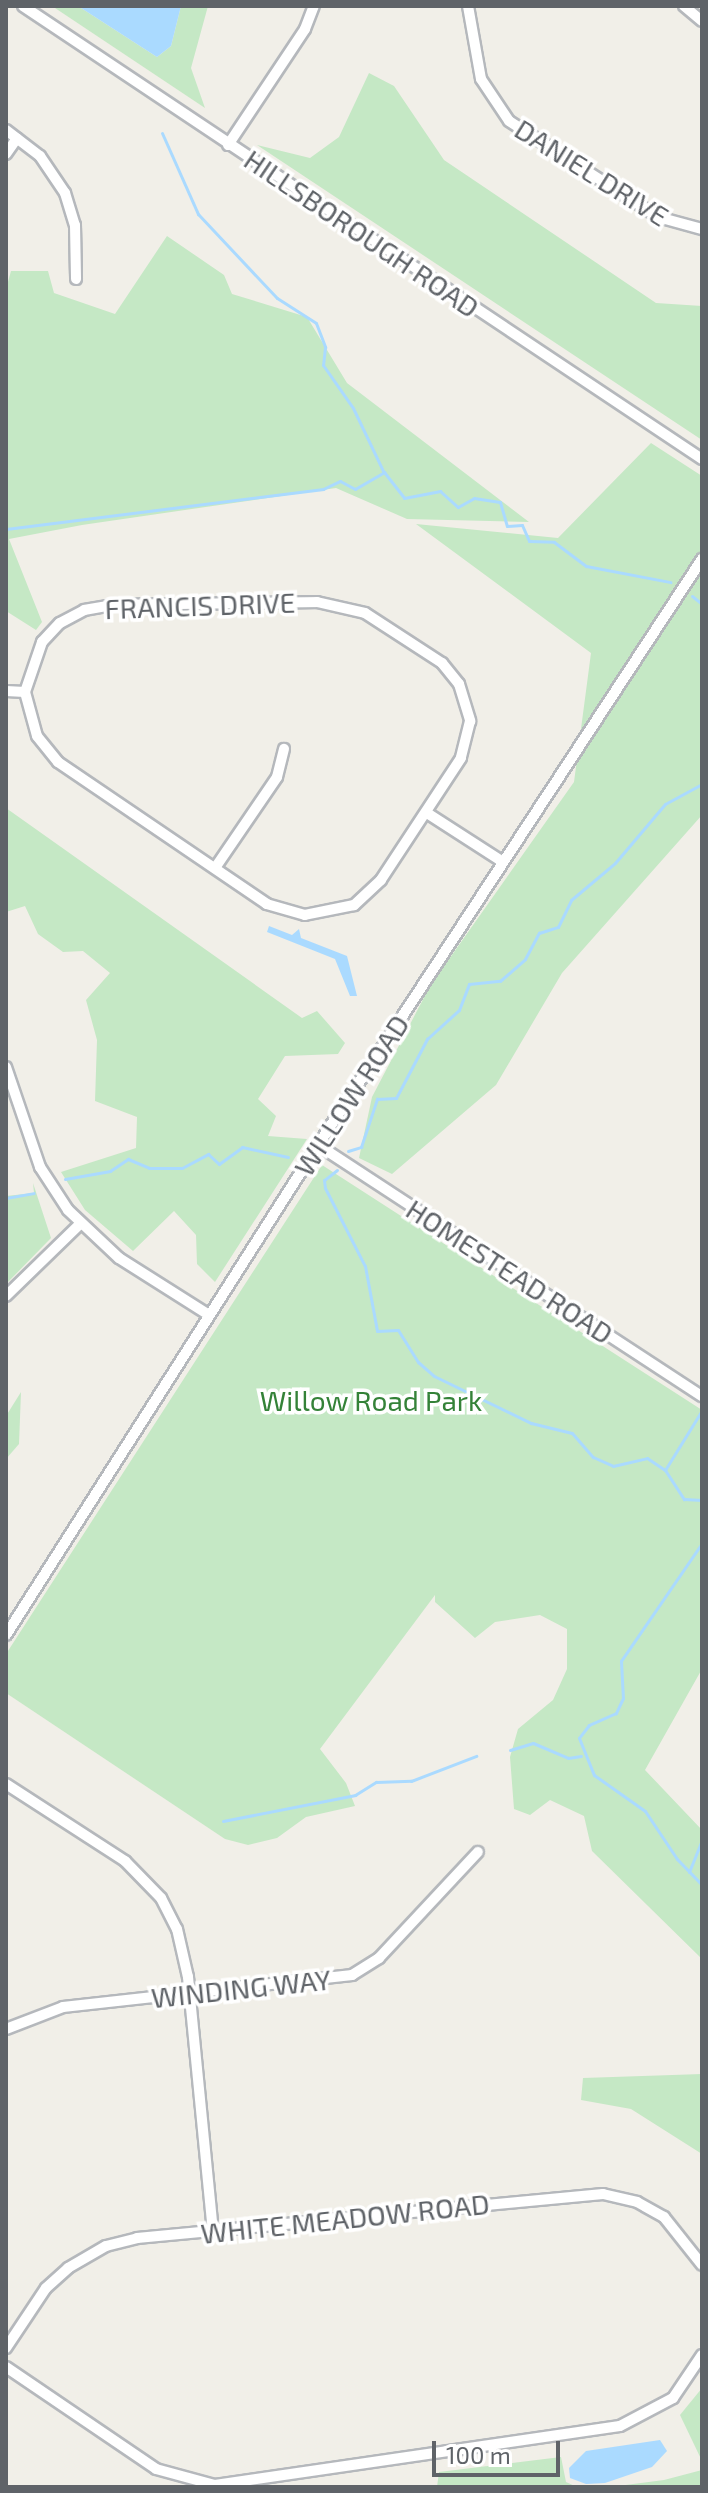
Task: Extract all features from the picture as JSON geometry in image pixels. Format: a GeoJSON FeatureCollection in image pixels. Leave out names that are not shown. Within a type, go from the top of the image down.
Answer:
{"type":"FeatureCollection","features":[{"type":"Feature","properties":{"kind":"street","name":"HILLSBOROUGH ROAD"},"geometry":{"type":"LineString","coordinates":[[23,6],[702,459]]}},
{"type":"Feature","properties":{"kind":"street"},"geometry":{"type":"LineString","coordinates":[[228,145],[305,29],[314,6]]}},
{"type":"Feature","properties":{"kind":"street","name":"DANIEL DRIVE"},"geometry":{"type":"LineString","coordinates":[[468,6],[481,79],[509,121],[658,217],[702,229]]}},
{"type":"Feature","properties":{"kind":"street"},"geometry":{"type":"LineString","coordinates":[[684,6],[702,21]]}},
{"type":"Feature","properties":{"kind":"street"},"geometry":{"type":"LineString","coordinates":[[6,130],[40,156],[65,193],[75,225],[76,279]]}},
{"type":"Feature","properties":{"kind":"street"},"geometry":{"type":"LineString","coordinates":[[6,154],[17,138]]}},
{"type":"Feature","properties":{"kind":"street","name":"WILLOW ROAD"},"geometry":{"type":"LineString","coordinates":[[6,1635],[318,1145],[702,559]]}},
{"type":"Feature","properties":{"kind":"street","name":"FRANCIS DRIVE"},"geometry":{"type":"LineString","coordinates":[[317,602],[352,608],[381,621],[442,663],[465,695],[470,721],[466,747],[427,813],[373,890],[331,914],[280,910],[58,762],[33,728],[25,692],[32,660],[48,634],[72,616],[98,607],[317,602]]}},
{"type":"Feature","properties":{"kind":"street"},"geometry":{"type":"LineString","coordinates":[[6,691],[25,692]]}},
{"type":"Feature","properties":{"kind":"street"},"geometry":{"type":"LineString","coordinates":[[215,868],[277,777],[284,749]]}},
{"type":"Feature","properties":{"kind":"street"},"geometry":{"type":"LineString","coordinates":[[427,813],[503,862]]}},
{"type":"Feature","properties":{"kind":"street"},"geometry":{"type":"LineString","coordinates":[[6,1067],[8,1085],[40,1167],[80,1224],[119,1258],[209,1315]]}},
{"type":"Feature","properties":{"kind":"street","name":"HOMESTEAD ROAD"},"geometry":{"type":"LineString","coordinates":[[318,1145],[702,1396]]}},
{"type":"Feature","properties":{"kind":"street"},"geometry":{"type":"LineString","coordinates":[[6,1296],[80,1224]]}},
{"type":"Feature","properties":{"kind":"street"},"geometry":{"type":"LineString","coordinates":[[6,1784],[125,1861],[150,1885],[177,1929],[190,1994],[213,2230]]}},
{"type":"Feature","properties":{"kind":"street","name":"WINDING WAY"},"geometry":{"type":"LineString","coordinates":[[6,2029],[63,2007],[330,1980],[358,1972],[379,1958],[478,1852]]}},
{"type":"Feature","properties":{"kind":"street","name":"WHITE MEADOW ROAD"},"geometry":{"type":"LineString","coordinates":[[6,2348],[46,2288],[79,2259],[120,2241],[603,2194],[637,2202],[664,2217],[702,2265]]}},
{"type":"Feature","properties":{"kind":"street"},"geometry":{"type":"LineString","coordinates":[[6,2367],[156,2469],[184,2480],[215,2485],[620,2426],[673,2398],[702,2355]]}},
{"type":"Feature","properties":{"kind":"green space"},"geometry":{"type":"Polygon","coordinates":[[[52,6],[78,6],[157,57],[171,46],[181,6],[208,6],[191,68],[205,108],[52,6]]]}},
{"type":"Feature","properties":{"kind":"green space"},"geometry":{"type":"Polygon","coordinates":[[[369,73],[394,86],[444,160],[656,303],[702,306],[702,440],[257,145],[310,158],[339,137],[369,73]]]}},
{"type":"Feature","properties":{"kind":"green space"},"geometry":{"type":"Polygon","coordinates":[[[167,236],[224,275],[232,294],[307,317],[347,383],[529,522],[407,519],[336,488],[82,525],[9,539],[42,622],[36,630],[6,611],[6,289],[11,271],[48,271],[54,293],[115,314],[167,236]]]}},
{"type":"Feature","properties":{"kind":"green space"},"geometry":{"type":"Polygon","coordinates":[[[651,443],[702,476],[702,815],[562,973],[496,1085],[392,1174],[359,1158],[372,1097],[430,986],[574,782],[591,653],[416,524],[558,538],[651,443]]]}},
{"type":"Feature","properties":{"kind":"green space"},"geometry":{"type":"Polygon","coordinates":[[[6,808],[302,1018],[317,1011],[345,1043],[338,1054],[285,1056],[258,1099],[276,1116],[268,1136],[307,1139],[215,1282],[197,1264],[196,1235],[174,1211],[133,1251],[85,1210],[61,1172],[136,1148],[137,1117],[95,1101],[97,1040],[86,1000],[110,973],[83,951],[63,952],[38,934],[25,906],[6,912],[6,808]]]}},
{"type":"Feature","properties":{"kind":"green space","name":"Willow Road Park"},"geometry":{"type":"Polygon","coordinates":[[[322,1165],[702,1410],[702,1669],[645,1770],[702,1830],[702,1959],[592,1851],[584,1816],[550,1800],[530,1815],[514,1809],[510,1757],[518,1729],[553,1700],[567,1669],[567,1629],[540,1615],[495,1622],[475,1638],[435,1602],[435,1595],[320,1749],[346,1783],[355,1806],[306,1817],[277,1838],[248,1845],[225,1839],[6,1693],[6,1654],[322,1165]]]}},
{"type":"Feature","properties":{"kind":"green space"},"geometry":{"type":"Polygon","coordinates":[[[33,1183],[51,1238],[7,1283],[6,1196],[34,1193],[33,1183]]]}},
{"type":"Feature","properties":{"kind":"green space"},"geometry":{"type":"Polygon","coordinates":[[[21,1392],[19,1444],[6,1459],[6,1416],[21,1392]]]}},
{"type":"Feature","properties":{"kind":"green space"},"geometry":{"type":"Polygon","coordinates":[[[702,2074],[702,2154],[631,2109],[581,2100],[583,2078],[702,2074]]]}},
{"type":"Feature","properties":{"kind":"green space"},"geometry":{"type":"Polygon","coordinates":[[[702,2388],[702,2461],[680,2415],[702,2388]]]}},
{"type":"Feature","properties":{"kind":"green space"},"geometry":{"type":"Polygon","coordinates":[[[561,2457],[566,2482],[577,2487],[437,2487],[439,2472],[561,2457]]]}},
{"type":"Feature","properties":{"kind":"green space"},"geometry":{"type":"Polygon","coordinates":[[[702,2470],[702,2487],[610,2487],[664,2480],[702,2470]]]}},
{"type":"Feature","properties":{"kind":"water"},"geometry":{"type":"Polygon","coordinates":[[[78,6],[181,6],[171,46],[157,57],[78,6]]]}},
{"type":"Feature","properties":{"kind":"water"},"geometry":{"type":"Polygon","coordinates":[[[269,926],[292,935],[299,929],[301,938],[347,956],[357,996],[350,996],[335,959],[267,932],[269,926]]]}},
{"type":"Feature","properties":{"kind":"water"},"geometry":{"type":"Polygon","coordinates":[[[660,2440],[667,2451],[652,2467],[605,2483],[586,2484],[570,2478],[569,2468],[586,2451],[660,2440]]]}},
{"type":"Feature","properties":{"kind":"waterway"},"geometry":{"type":"LineString","coordinates":[[162,133],[198,214],[277,298],[316,323],[325,347],[323,365],[353,408],[383,471]]}},
{"type":"Feature","properties":{"kind":"waterway"},"geometry":{"type":"LineString","coordinates":[[6,529],[323,489],[340,481],[355,489],[384,472],[404,498],[440,491],[458,507],[474,498],[500,502],[507,526],[522,525],[529,541],[554,542],[586,566],[670,582]]}},
{"type":"Feature","properties":{"kind":"waterway"},"geometry":{"type":"LineString","coordinates":[[692,596],[702,604]]}},
{"type":"Feature","properties":{"kind":"waterway"},"geometry":{"type":"LineString","coordinates":[[348,1151],[361,1147],[377,1099],[396,1098],[427,1039],[459,1010],[469,984],[500,981],[525,959],[539,933],[558,927],[571,900],[615,863],[665,804],[702,784]]}},
{"type":"Feature","properties":{"kind":"waterway"},"geometry":{"type":"LineString","coordinates":[[65,1179],[110,1171],[128,1159],[149,1168],[182,1168],[208,1154],[219,1164],[242,1147],[288,1157]]}},
{"type":"Feature","properties":{"kind":"waterway"},"geometry":{"type":"LineString","coordinates":[[337,1170],[324,1180],[325,1188],[365,1266],[377,1331],[398,1330],[418,1362],[434,1376],[531,1423],[572,1433],[593,1457],[613,1466],[647,1458],[665,1470],[684,1499],[702,1500]]}},
{"type":"Feature","properties":{"kind":"waterway"},"geometry":{"type":"LineString","coordinates":[[6,1198],[34,1193]]}},
{"type":"Feature","properties":{"kind":"waterway"},"geometry":{"type":"LineString","coordinates":[[665,1470],[702,1410]]}},
{"type":"Feature","properties":{"kind":"waterway"},"geometry":{"type":"LineString","coordinates":[[702,1543],[621,1661],[623,1698],[616,1713],[589,1725],[579,1738],[594,1775],[645,1811],[677,1859],[702,1885]]}},
{"type":"Feature","properties":{"kind":"waterway"},"geometry":{"type":"LineString","coordinates":[[510,1750],[533,1743],[568,1758],[581,1756]]}},
{"type":"Feature","properties":{"kind":"waterway"},"geometry":{"type":"LineString","coordinates":[[223,1821],[355,1795],[376,1782],[411,1781],[476,1756]]}},
{"type":"Feature","properties":{"kind":"waterway"},"geometry":{"type":"LineString","coordinates":[[689,1872],[702,1840]]}}]}
